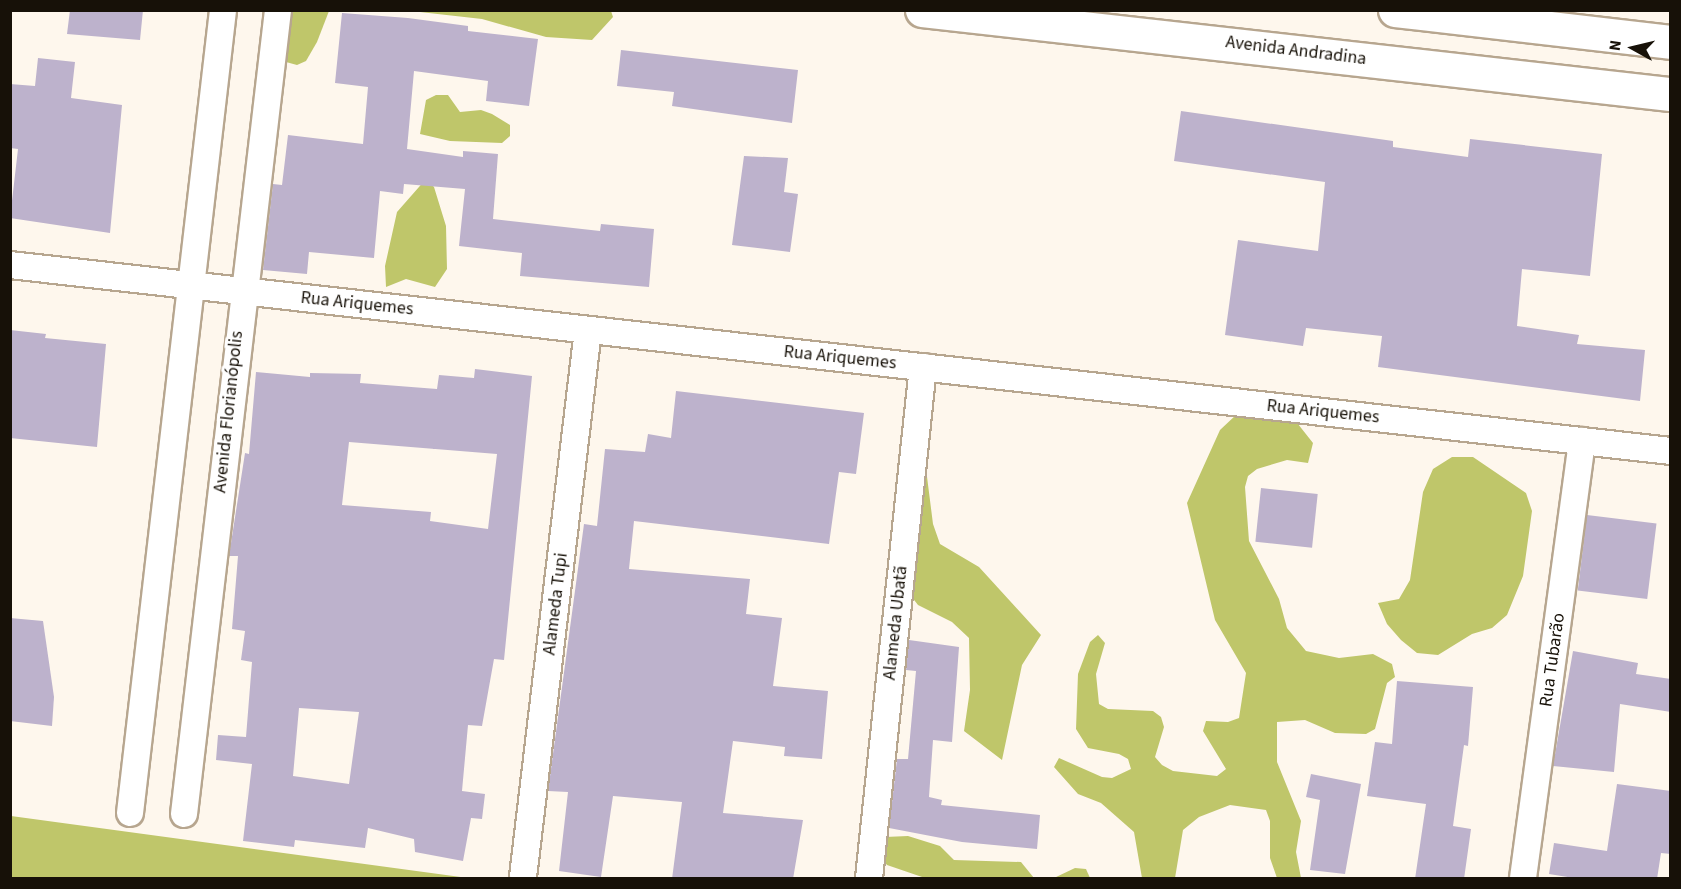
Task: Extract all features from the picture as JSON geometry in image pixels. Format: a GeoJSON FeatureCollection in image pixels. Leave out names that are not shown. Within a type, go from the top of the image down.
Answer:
{"type":"FeatureCollection","features":[{"type":"Feature","properties":{"kind":"main road","name":"Avenida Andradina"},"geometry":{"type":"LineString","coordinates":[[922,10],[1117,20],[1671,93]]}},
{"type":"Feature","properties":{"kind":"main road"},"geometry":{"type":"LineString","coordinates":[[1395,10],[1671,42]]}},
{"type":"Feature","properties":{"kind":"street"},"geometry":{"type":"LineString","coordinates":[[130,813],[194,285],[223,10]]}},
{"type":"Feature","properties":{"kind":"street","name":"Avenida Florianópolis"},"geometry":{"type":"LineString","coordinates":[[184,814],[242,291],[278,10]]}},
{"type":"Feature","properties":{"kind":"street","name":"Rua Ariquemes"},"geometry":{"type":"LineString","coordinates":[[10,265],[1671,451]]}},
{"type":"Feature","properties":{"kind":"street","name":"Alameda Tupi"},"geometry":{"type":"LineString","coordinates":[[523,877],[588,330]]}},
{"type":"Feature","properties":{"kind":"street","name":"Alameda Ubatã"},"geometry":{"type":"LineString","coordinates":[[869,879],[923,367]]}},
{"type":"Feature","properties":{"kind":"street","name":"Rua Tubarão"},"geometry":{"type":"LineString","coordinates":[[1523,879],[1582,441]]}},
{"type":"Feature","properties":{"kind":"green space"},"geometry":{"type":"Polygon","coordinates":[[[284,11],[329,11],[317,42],[306,61],[297,65],[286,62],[284,11]]]}},
{"type":"Feature","properties":{"kind":"green space"},"geometry":{"type":"Polygon","coordinates":[[[411,11],[611,11],[613,17],[592,40],[546,37],[482,19],[411,11]]]}},
{"type":"Feature","properties":{"kind":"green space"},"geometry":{"type":"Polygon","coordinates":[[[436,95],[448,95],[460,112],[481,110],[492,114],[510,125],[510,136],[502,143],[450,141],[420,134],[426,100],[436,95]]]}},
{"type":"Feature","properties":{"kind":"green space"},"geometry":{"type":"Polygon","coordinates":[[[426,179],[434,187],[446,226],[447,269],[435,287],[406,279],[386,287],[385,266],[397,212],[426,179]]]}},
{"type":"Feature","properties":{"kind":"green space"},"geometry":{"type":"Polygon","coordinates":[[[1237,414],[1294,419],[1313,443],[1308,463],[1287,460],[1257,469],[1248,476],[1245,487],[1249,541],[1279,599],[1287,628],[1306,651],[1339,658],[1373,654],[1392,664],[1395,677],[1387,683],[1375,729],[1366,734],[1335,733],[1305,720],[1277,722],[1277,762],[1301,821],[1296,852],[1301,878],[1277,878],[1270,858],[1270,821],[1266,810],[1230,805],[1199,817],[1183,830],[1175,878],[1142,878],[1134,832],[1101,803],[1078,794],[1054,767],[1059,758],[1102,777],[1112,778],[1131,769],[1128,759],[1119,754],[1088,748],[1076,729],[1078,674],[1090,642],[1098,635],[1105,643],[1096,674],[1099,704],[1108,709],[1153,711],[1161,717],[1164,727],[1155,757],[1162,765],[1173,771],[1217,776],[1226,769],[1203,731],[1206,721],[1228,722],[1239,718],[1246,673],[1215,620],[1187,503],[1220,430],[1237,414]]]}},
{"type":"Feature","properties":{"kind":"green space"},"geometry":{"type":"Polygon","coordinates":[[[924,453],[933,524],[940,544],[979,567],[1041,635],[1022,665],[1002,760],[964,731],[970,690],[969,638],[952,622],[918,605],[911,596],[924,453]]]}},
{"type":"Feature","properties":{"kind":"green space"},"geometry":{"type":"Polygon","coordinates":[[[1452,457],[1473,457],[1526,493],[1532,511],[1523,576],[1507,615],[1492,628],[1472,634],[1438,655],[1417,653],[1387,624],[1378,603],[1399,599],[1410,580],[1423,492],[1433,469],[1452,457]]]}},
{"type":"Feature","properties":{"kind":"green space"},"geometry":{"type":"Polygon","coordinates":[[[11,816],[468,878],[11,878],[11,816]]]}},
{"type":"Feature","properties":{"kind":"green space"},"geometry":{"type":"Polygon","coordinates":[[[908,836],[940,846],[954,860],[1021,862],[1034,878],[925,878],[887,865],[880,856],[885,837],[908,836]]]}},
{"type":"Feature","properties":{"kind":"green space"},"geometry":{"type":"Polygon","coordinates":[[[1075,868],[1086,869],[1090,878],[1054,878],[1075,868]]]}},
{"type":"Feature","properties":{"kind":"building"},"geometry":{"type":"Polygon","coordinates":[[[70,10],[143,10],[140,40],[67,34],[70,10]]]}},
{"type":"Feature","properties":{"kind":"building"},"geometry":{"type":"Polygon","coordinates":[[[342,13],[408,18],[468,26],[468,31],[538,39],[529,106],[486,101],[488,81],[414,71],[407,149],[463,157],[463,151],[498,154],[493,219],[600,231],[601,224],[654,229],[649,287],[520,276],[522,253],[459,246],[465,189],[404,184],[403,194],[380,191],[374,258],[309,252],[307,274],[263,270],[273,184],[282,185],[288,135],[363,144],[368,87],[335,83],[342,13]]]}},
{"type":"Feature","properties":{"kind":"building"},"geometry":{"type":"Polygon","coordinates":[[[621,50],[798,70],[792,123],[672,106],[674,92],[617,86],[621,50]]]}},
{"type":"Feature","properties":{"kind":"building"},"geometry":{"type":"Polygon","coordinates":[[[38,58],[75,62],[71,98],[122,105],[110,233],[10,218],[18,149],[10,148],[10,84],[35,86],[38,58]]]}},
{"type":"Feature","properties":{"kind":"building"},"geometry":{"type":"Polygon","coordinates":[[[1181,111],[1393,141],[1393,147],[1468,157],[1470,139],[1602,154],[1590,276],[1522,269],[1517,326],[1579,335],[1577,344],[1645,350],[1640,401],[1378,367],[1382,336],[1306,328],[1303,346],[1225,335],[1238,240],[1318,251],[1325,182],[1174,161],[1181,111]]]}},
{"type":"Feature","properties":{"kind":"building"},"geometry":{"type":"Polygon","coordinates":[[[744,156],[788,158],[784,192],[798,194],[790,252],[732,245],[744,156]]]}},
{"type":"Feature","properties":{"kind":"building"},"geometry":{"type":"Polygon","coordinates":[[[10,330],[46,334],[45,338],[106,344],[97,447],[10,438],[10,330]]]}},
{"type":"Feature","properties":{"kind":"building"},"geometry":{"type":"Polygon","coordinates":[[[475,369],[532,376],[504,660],[494,659],[482,726],[468,725],[462,791],[485,794],[482,819],[471,818],[463,861],[415,852],[414,839],[368,828],[365,848],[295,840],[294,847],[243,841],[252,764],[216,760],[218,735],[246,737],[252,662],[241,660],[245,631],[232,629],[238,556],[229,556],[245,453],[249,454],[256,372],[310,377],[310,373],[361,374],[360,383],[437,389],[439,375],[474,378],[475,369]],[[349,442],[342,505],[431,512],[430,521],[488,529],[497,454],[349,442]],[[299,708],[293,776],[349,784],[359,712],[299,708]]]}},
{"type":"Feature","properties":{"kind":"building"},"geometry":{"type":"Polygon","coordinates":[[[676,391],[864,413],[856,474],[839,472],[829,544],[634,521],[629,569],[750,579],[746,614],[782,618],[773,686],[828,691],[822,759],[784,756],[785,747],[733,741],[723,813],[803,820],[793,879],[672,879],[682,802],[613,796],[601,877],[559,871],[568,792],[548,791],[584,524],[597,526],[605,449],[645,452],[648,434],[671,438],[676,391]]]}},
{"type":"Feature","properties":{"kind":"building"},"geometry":{"type":"Polygon","coordinates":[[[1261,488],[1318,494],[1312,548],[1255,542],[1261,488]]]}},
{"type":"Feature","properties":{"kind":"building"},"geometry":{"type":"Polygon","coordinates":[[[1587,515],[1656,524],[1647,599],[1578,590],[1587,515]]]}},
{"type":"Feature","properties":{"kind":"building"},"geometry":{"type":"Polygon","coordinates":[[[10,618],[43,621],[54,697],[52,726],[10,721],[10,618]]]}},
{"type":"Feature","properties":{"kind":"building"},"geometry":{"type":"Polygon","coordinates":[[[909,640],[959,647],[952,742],[933,740],[929,797],[942,800],[941,805],[1040,815],[1037,849],[962,842],[889,828],[897,759],[908,759],[916,671],[906,670],[909,640]]]}},
{"type":"Feature","properties":{"kind":"building"},"geometry":{"type":"Polygon","coordinates":[[[1573,651],[1638,663],[1636,674],[1671,679],[1671,712],[1620,704],[1614,772],[1553,766],[1573,651]]]}},
{"type":"Feature","properties":{"kind":"building"},"geometry":{"type":"Polygon","coordinates":[[[1397,681],[1473,687],[1468,746],[1464,745],[1453,826],[1471,829],[1464,879],[1415,879],[1426,804],[1367,796],[1375,742],[1392,744],[1397,681]]]}},
{"type":"Feature","properties":{"kind":"building"},"geometry":{"type":"Polygon","coordinates":[[[1311,774],[1361,784],[1345,874],[1310,870],[1320,800],[1306,797],[1311,774]]]}},
{"type":"Feature","properties":{"kind":"building"},"geometry":{"type":"Polygon","coordinates":[[[1617,784],[1671,791],[1671,854],[1661,853],[1657,879],[1580,879],[1549,874],[1554,843],[1607,851],[1617,784]]]}}]}
